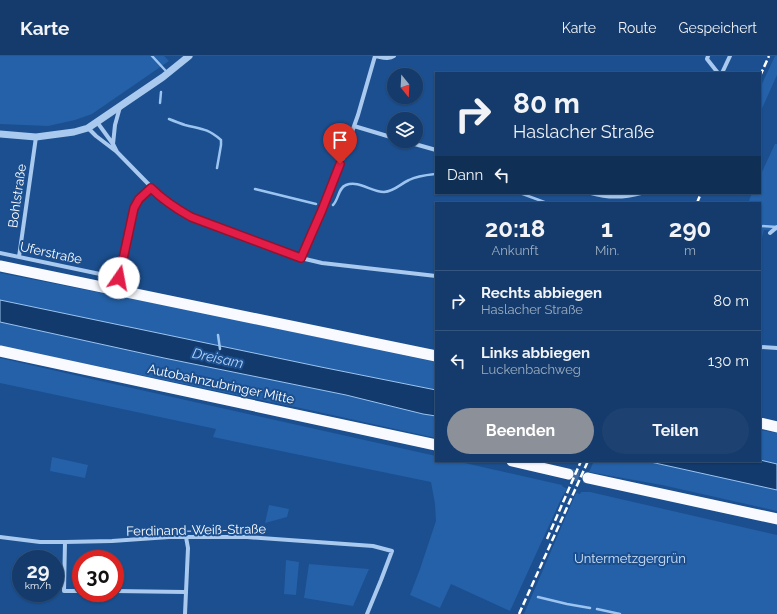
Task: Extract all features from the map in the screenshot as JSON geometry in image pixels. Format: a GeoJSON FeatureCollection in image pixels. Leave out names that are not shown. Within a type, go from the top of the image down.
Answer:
{"type":"FeatureCollection","features":[{"type":"Feature","properties":{"kind":"highway"},"geometry":{"type":"LineString","coordinates":[[0,266],[435,356]]}},
{"type":"Feature","properties":{"kind":"highway","name":"Autobahnzubringer Mitte"},"geometry":{"type":"LineString","coordinates":[[0,351],[435,445]]}},
{"type":"Feature","properties":{"kind":"highway"},"geometry":{"type":"LineString","coordinates":[[761,423],[777,427]]}},
{"type":"Feature","properties":{"kind":"highway"},"geometry":{"type":"LineString","coordinates":[[516,462],[568,474]]}},
{"type":"Feature","properties":{"kind":"highway"},"geometry":{"type":"LineString","coordinates":[[588,478],[777,519]]}},
{"type":"Feature","properties":{"kind":"street"},"geometry":{"type":"LineString","coordinates":[[0,134],[36,137],[74,132],[88,128],[163,77],[189,56]]}},
{"type":"Feature","properties":{"kind":"street"},"geometry":{"type":"LineString","coordinates":[[301,258],[336,177],[368,84],[375,56],[392,58],[394,56]]}},
{"type":"Feature","properties":{"kind":"street"},"geometry":{"type":"LineString","coordinates":[[708,56],[707,59],[717,72]]}},
{"type":"Feature","properties":{"kind":"street"},"geometry":{"type":"LineString","coordinates":[[722,72],[730,56]]}},
{"type":"Feature","properties":{"kind":"street"},"geometry":{"type":"LineString","coordinates":[[113,144],[115,125],[120,106]]}},
{"type":"Feature","properties":{"kind":"street"},"geometry":{"type":"LineString","coordinates":[[97,122],[117,152]]}},
{"type":"Feature","properties":{"kind":"street"},"geometry":{"type":"LineString","coordinates":[[354,126],[387,136]]}},
{"type":"Feature","properties":{"kind":"street"},"geometry":{"type":"LineString","coordinates":[[88,128],[117,152],[163,199],[191,217],[301,258],[435,276]]}},
{"type":"Feature","properties":{"kind":"street","name":"Bohlstraße"},"geometry":{"type":"LineString","coordinates":[[19,257],[36,137]]}},
{"type":"Feature","properties":{"kind":"street"},"geometry":{"type":"LineString","coordinates":[[423,146],[435,150]]}},
{"type":"Feature","properties":{"kind":"street","name":"Uferstraße"},"geometry":{"type":"LineString","coordinates":[[0,253],[119,278],[134,208],[139,199],[151,188]]}},
{"type":"Feature","properties":{"kind":"street"},"geometry":{"type":"LineString","coordinates":[[595,194],[611,197],[638,194]]}},
{"type":"Feature","properties":{"kind":"street"},"geometry":{"type":"LineString","coordinates":[[771,232],[777,227]]}},
{"type":"Feature","properties":{"kind":"street"},"geometry":{"type":"LineString","coordinates":[[761,347],[777,348]]}},
{"type":"Feature","properties":{"kind":"street","name":"Ferdinand-Weiß-Straße"},"geometry":{"type":"LineString","coordinates":[[0,537],[40,542],[112,541],[169,537],[247,537],[373,546],[392,551],[367,614]]}},
{"type":"Feature","properties":{"kind":"street"},"geometry":{"type":"LineString","coordinates":[[185,614],[188,548],[186,537]]}},
{"type":"Feature","properties":{"kind":"street"},"geometry":{"type":"LineString","coordinates":[[64,542],[64,590],[72,590]]}},
{"type":"Feature","properties":{"kind":"street"},"geometry":{"type":"LineString","coordinates":[[124,591],[186,592]]}},
{"type":"Feature","properties":{"kind":"green space"},"geometry":{"type":"Polygon","coordinates":[[[0,56],[164,56],[169,61],[92,114],[75,120],[48,126],[0,124],[0,56]]]}},
{"type":"Feature","properties":{"kind":"green space"},"geometry":{"type":"Polygon","coordinates":[[[775,56],[777,56],[777,75],[761,111],[761,86],[775,56]]]}},
{"type":"Feature","properties":{"kind":"green space"},"geometry":{"type":"Polygon","coordinates":[[[775,144],[777,144],[777,231],[764,230],[761,241],[761,202],[748,202],[752,194],[761,194],[761,174],[775,144]]]}},
{"type":"Feature","properties":{"kind":"green space"},"geometry":{"type":"Polygon","coordinates":[[[0,273],[199,312],[435,362],[435,390],[321,367],[0,300],[0,273]]]}},
{"type":"Feature","properties":{"kind":"green space"},"geometry":{"type":"Polygon","coordinates":[[[0,322],[164,358],[346,395],[435,416],[435,438],[305,409],[0,346],[0,322]]]}},
{"type":"Feature","properties":{"kind":"green space"},"geometry":{"type":"Polygon","coordinates":[[[0,358],[435,456],[435,462],[460,462],[562,485],[567,489],[510,611],[451,584],[440,608],[410,595],[436,521],[431,482],[213,437],[216,429],[0,383],[0,358]]]}},
{"type":"Feature","properties":{"kind":"green space"},"geometry":{"type":"Polygon","coordinates":[[[761,430],[777,433],[777,464],[761,460],[761,430]]]}},
{"type":"Feature","properties":{"kind":"green space"},"geometry":{"type":"Polygon","coordinates":[[[52,457],[88,465],[85,478],[50,471],[52,457]]]}},
{"type":"Feature","properties":{"kind":"green space"},"geometry":{"type":"Polygon","coordinates":[[[594,462],[651,462],[777,490],[777,511],[662,485],[589,472],[594,462]]]}},
{"type":"Feature","properties":{"kind":"green space","name":"Untermetzgergrün"},"geometry":{"type":"Polygon","coordinates":[[[581,492],[590,492],[777,535],[777,614],[524,614],[576,493],[580,494],[581,492]]]}},
{"type":"Feature","properties":{"kind":"green space"},"geometry":{"type":"Polygon","coordinates":[[[269,505],[289,509],[287,517],[265,523],[269,505]]]}},
{"type":"Feature","properties":{"kind":"green space"},"geometry":{"type":"Polygon","coordinates":[[[286,560],[299,562],[296,595],[284,594],[286,560]]]}},
{"type":"Feature","properties":{"kind":"green space"},"geometry":{"type":"Polygon","coordinates":[[[309,564],[369,569],[353,606],[304,598],[309,564]]]}},
{"type":"Feature","properties":{"kind":"water","name":"Dreisam"},"geometry":{"type":"Polygon","coordinates":[[[0,300],[435,390],[435,416],[346,395],[164,358],[0,322],[0,300]]]}},
{"type":"Feature","properties":{"kind":"water"},"geometry":{"type":"Polygon","coordinates":[[[761,460],[777,464],[777,490],[651,462],[761,462],[761,460]]]}},
{"type":"Feature","properties":{"kind":"waterway"},"geometry":{"type":"LineString","coordinates":[[152,56],[165,70]]}},
{"type":"Feature","properties":{"kind":"waterway"},"geometry":{"type":"LineString","coordinates":[[160,103],[161,92]]}},
{"type":"Feature","properties":{"kind":"waterway"},"geometry":{"type":"LineString","coordinates":[[169,119],[208,131],[221,140],[217,168]]}},
{"type":"Feature","properties":{"kind":"waterway"},"geometry":{"type":"LineString","coordinates":[[333,205],[341,189],[346,185],[356,184],[384,192],[394,189],[412,179],[435,174]]}},
{"type":"Feature","properties":{"kind":"waterway"},"geometry":{"type":"LineString","coordinates":[[255,189],[316,204]]}},
{"type":"Feature","properties":{"kind":"waterway"},"geometry":{"type":"LineString","coordinates":[[523,194],[544,202]]}},
{"type":"Feature","properties":{"kind":"waterway"},"geometry":{"type":"LineString","coordinates":[[761,226],[777,227]]}},
{"type":"Feature","properties":{"kind":"waterway"},"geometry":{"type":"LineString","coordinates":[[218,335],[220,349]]}},
{"type":"Feature","properties":{"kind":"waterway"},"geometry":{"type":"LineString","coordinates":[[538,597],[590,608]]}},
{"type":"Feature","properties":{"kind":"waterway"},"geometry":{"type":"LineString","coordinates":[[597,609],[620,614]]}},
{"type":"Feature","properties":{"kind":"tunnel"},"geometry":{"type":"LineString","coordinates":[[568,474],[588,478]]}},
{"type":"Feature","properties":{"kind":"railway"},"geometry":{"type":"LineString","coordinates":[[761,74],[769,56]]}},
{"type":"Feature","properties":{"kind":"railway"},"geometry":{"type":"LineString","coordinates":[[697,202],[701,194]]}},
{"type":"Feature","properties":{"kind":"railway"},"geometry":{"type":"LineString","coordinates":[[547,539],[581,462]]}},
{"type":"Feature","properties":{"kind":"railway"},"geometry":{"type":"LineString","coordinates":[[519,614],[588,462]]}},
{"type":"Feature","properties":{"kind":"route"},"geometry":{"type":"LineString","coordinates":[[119,278],[134,208],[139,199],[151,188],[163,199],[191,217],[301,258],[336,177],[340,164]]}}]}
